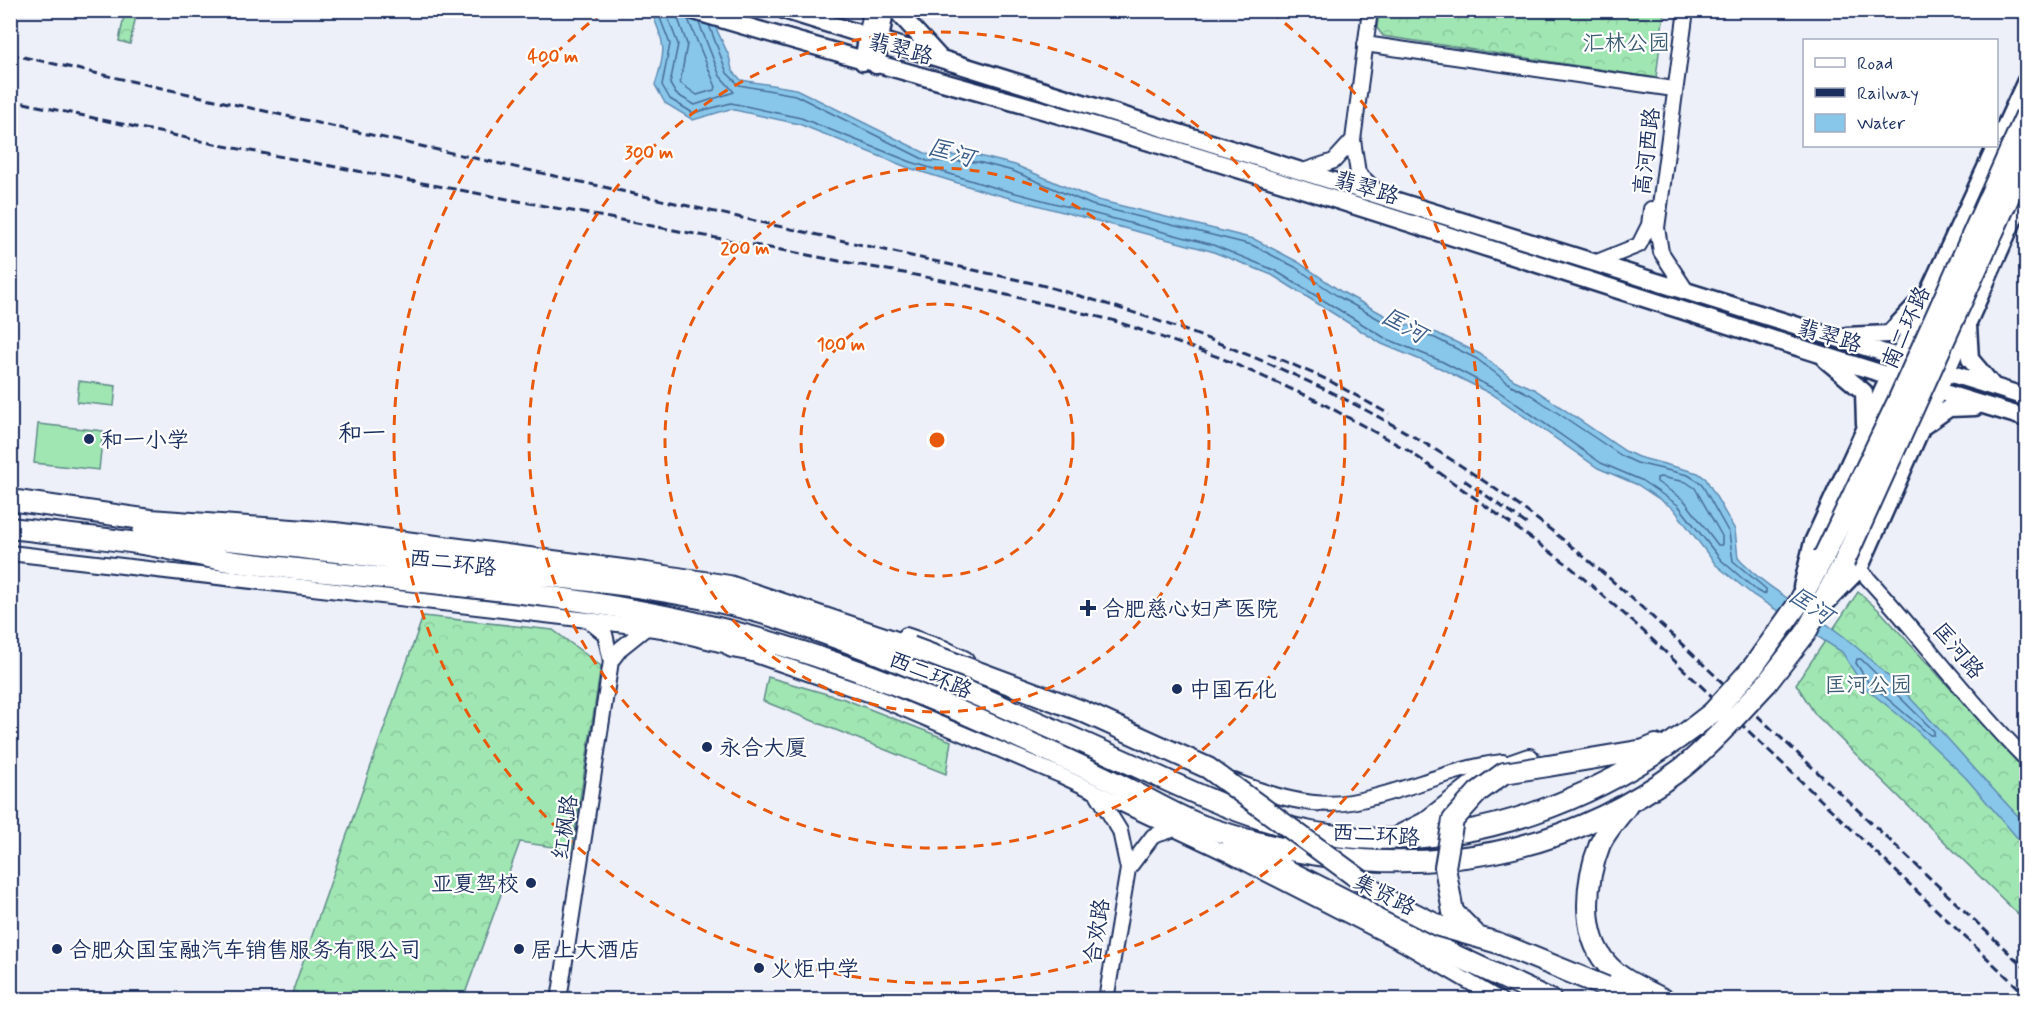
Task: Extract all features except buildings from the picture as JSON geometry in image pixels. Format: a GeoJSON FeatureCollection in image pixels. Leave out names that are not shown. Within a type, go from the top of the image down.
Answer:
{"type":"FeatureCollection","features":[{"type":"Feature","properties":{"kind":"highway","name":"南二环路"},"geometry":{"type":"LineString","coordinates":[[1754,667],[1798,604],[1824,556],[1898,401],[2026,115]]}},
{"type":"Feature","properties":{"kind":"highway","name":"南二环路"},"geometry":{"type":"LineString","coordinates":[[1767,683],[1805,634],[1852,565],[2026,159]]}},
{"type":"Feature","properties":{"kind":"highway","name":"西二环路"},"geometry":{"type":"LineString","coordinates":[[10,500],[150,520],[335,533],[646,573],[729,586],[911,647]]}},
{"type":"Feature","properties":{"kind":"highway"},"geometry":{"type":"LineString","coordinates":[[10,515],[66,529]]}},
{"type":"Feature","properties":{"kind":"highway"},"geometry":{"type":"LineString","coordinates":[[150,520],[233,539]]}},
{"type":"Feature","properties":{"kind":"highway"},"geometry":{"type":"LineString","coordinates":[[10,528],[66,529]]}},
{"type":"Feature","properties":{"kind":"highway","name":"西二环路"},"geometry":{"type":"LineString","coordinates":[[66,529],[233,539],[626,585],[699,598],[775,617],[924,672],[1195,794],[1260,819],[1328,835],[1388,839],[1452,835],[1509,822],[1553,806],[1589,791],[1670,747],[1713,712],[1754,667]]}},
{"type":"Feature","properties":{"kind":"highway","name":"西二环路"},"geometry":{"type":"LineString","coordinates":[[66,529],[236,563],[593,603],[694,622],[866,672],[1059,756],[1202,825],[1307,853],[1345,859],[1394,863],[1434,862],[1527,844],[1566,832],[1630,801],[1685,766],[1767,683]]}},
{"type":"Feature","properties":{"kind":"highway"},"geometry":{"type":"LineString","coordinates":[[775,617],[911,647],[1082,711],[1208,768],[1389,901],[1439,926],[1498,943],[1606,995]]}},
{"type":"Feature","properties":{"kind":"highway"},"geometry":{"type":"LineString","coordinates":[[732,647],[866,672]]}},
{"type":"Feature","properties":{"kind":"highway"},"geometry":{"type":"LineString","coordinates":[[1631,999],[1606,995],[1492,951],[1453,912],[1445,867],[1453,820],[1478,792],[1504,773],[1644,750],[1696,726]]}},
{"type":"Feature","properties":{"kind":"highway"},"geometry":{"type":"LineString","coordinates":[[1388,839],[1407,833],[1425,823],[1489,773],[1529,759]]}},
{"type":"Feature","properties":{"kind":"highway"},"geometry":{"type":"LineString","coordinates":[[1630,801],[1601,842],[1590,873],[1588,910],[1596,947],[1607,964],[1623,978],[1665,999]]}},
{"type":"Feature","properties":{"kind":"highway","name":"集贤路"},"geometry":{"type":"LineString","coordinates":[[1202,825],[1381,919],[1551,999]]}},
{"type":"Feature","properties":{"kind":"highway"},"geometry":{"type":"LineString","coordinates":[[1293,887],[1381,919]]}},
{"type":"Feature","properties":{"kind":"main road","name":"翡翠路"},"geometry":{"type":"LineString","coordinates":[[692,10],[870,63],[1049,112],[1401,220],[1821,356],[2026,418]]}},
{"type":"Feature","properties":{"kind":"main road","name":"翡翠路"},"geometry":{"type":"LineString","coordinates":[[784,10],[2026,397]]}},
{"type":"Feature","properties":{"kind":"main road"},"geometry":{"type":"LineString","coordinates":[[804,17],[820,10]]}},
{"type":"Feature","properties":{"kind":"main road"},"geometry":{"type":"LineString","coordinates":[[872,10],[874,38]]}},
{"type":"Feature","properties":{"kind":"main road"},"geometry":{"type":"LineString","coordinates":[[870,63],[874,38],[885,10]]}},
{"type":"Feature","properties":{"kind":"main road"},"geometry":{"type":"LineString","coordinates":[[896,10],[927,46],[944,60]]}},
{"type":"Feature","properties":{"kind":"main road"},"geometry":{"type":"LineString","coordinates":[[1998,141],[2026,81]]}},
{"type":"Feature","properties":{"kind":"main road"},"geometry":{"type":"LineString","coordinates":[[1798,604],[1813,542],[1995,147]]}},
{"type":"Feature","properties":{"kind":"main road"},"geometry":{"type":"LineString","coordinates":[[1852,565],[1922,427],[2026,191]]}},
{"type":"Feature","properties":{"kind":"main road"},"geometry":{"type":"LineString","coordinates":[[1836,337],[1889,334],[1928,292]]}},
{"type":"Feature","properties":{"kind":"main road"},"geometry":{"type":"LineString","coordinates":[[1968,323],[1970,359],[1992,386]]}},
{"type":"Feature","properties":{"kind":"main road"},"geometry":{"type":"LineString","coordinates":[[1821,356],[1864,392],[1865,430]]}},
{"type":"Feature","properties":{"kind":"main road"},"geometry":{"type":"LineString","coordinates":[[1922,427],[1949,408],[1989,406]]}},
{"type":"Feature","properties":{"kind":"street"},"geometry":{"type":"LineString","coordinates":[[1370,10],[1353,140],[1358,173],[1383,196]]}},
{"type":"Feature","properties":{"kind":"street","name":"高河西路"},"geometry":{"type":"LineString","coordinates":[[1597,262],[1640,245],[1649,225],[1677,10]]}},
{"type":"Feature","properties":{"kind":"street","name":"高河西路"},"geometry":{"type":"LineString","coordinates":[[1686,10],[1658,228],[1661,252],[1686,290]]}},
{"type":"Feature","properties":{"kind":"street"},"geometry":{"type":"LineString","coordinates":[[1365,44],[1667,88]]}},
{"type":"Feature","properties":{"kind":"street"},"geometry":{"type":"LineString","coordinates":[[1303,171],[1334,161],[1353,140]]}},
{"type":"Feature","properties":{"kind":"street"},"geometry":{"type":"LineString","coordinates":[[10,553],[588,620],[646,628],[732,647],[871,695],[1175,829],[1404,944],[1500,999]]}},
{"type":"Feature","properties":{"kind":"street","name":"匡河路"},"geometry":{"type":"LineString","coordinates":[[1852,565],[1905,617],[1940,661],[2026,759]]}},
{"type":"Feature","properties":{"kind":"street"},"geometry":{"type":"LineString","coordinates":[[806,610],[829,610],[944,648],[1104,729],[1271,796],[1315,803],[1351,802],[1472,765],[1644,742],[1696,726]]}},
{"type":"Feature","properties":{"kind":"street"},"geometry":{"type":"LineString","coordinates":[[588,620],[605,634],[611,661]]}},
{"type":"Feature","properties":{"kind":"street"},"geometry":{"type":"LineString","coordinates":[[611,661],[621,648],[646,628]]}},
{"type":"Feature","properties":{"kind":"street","name":"红枫路"},"geometry":{"type":"LineString","coordinates":[[559,999],[611,661]]}},
{"type":"Feature","properties":{"kind":"street"},"geometry":{"type":"LineString","coordinates":[[1096,793],[1120,831],[1128,869]]}},
{"type":"Feature","properties":{"kind":"street"},"geometry":{"type":"LineString","coordinates":[[1128,869],[1153,836],[1175,829]]}},
{"type":"Feature","properties":{"kind":"street","name":"合欢路"},"geometry":{"type":"LineString","coordinates":[[1106,999],[1128,869]]}},
{"type":"Feature","properties":{"kind":"green space"},"geometry":{"type":"Polygon","coordinates":[[[125,11],[137,11],[130,44],[119,41],[125,11]]]}},
{"type":"Feature","properties":{"kind":"green space","name":"汇林公园"},"geometry":{"type":"Polygon","coordinates":[[[1379,11],[1664,11],[1656,78],[1383,36],[1377,28],[1379,11]]]}},
{"type":"Feature","properties":{"kind":"green space"},"geometry":{"type":"Polygon","coordinates":[[[79,381],[116,386],[114,406],[77,402],[79,381]]]}},
{"type":"Feature","properties":{"kind":"green space"},"geometry":{"type":"Polygon","coordinates":[[[38,424],[103,431],[99,470],[34,463],[38,424]]]}},
{"type":"Feature","properties":{"kind":"green space","name":"匡河公园"},"geometry":{"type":"Polygon","coordinates":[[[1858,592],[1881,612],[2026,772],[2026,922],[1815,714],[1796,684],[1858,592]]]}},
{"type":"Feature","properties":{"kind":"green space"},"geometry":{"type":"Polygon","coordinates":[[[423,616],[553,630],[601,666],[572,850],[520,842],[463,999],[290,999],[423,616]]]}},
{"type":"Feature","properties":{"kind":"green space"},"geometry":{"type":"Polygon","coordinates":[[[768,677],[844,699],[951,741],[946,774],[763,701],[768,677]]]}},
{"type":"Feature","properties":{"kind":"water","name":"匡河"},"geometry":{"type":"Polygon","coordinates":[[[651,11],[708,11],[729,56],[732,70],[741,80],[796,89],[929,155],[979,156],[1015,165],[1094,199],[1254,239],[1298,262],[1342,292],[1397,322],[1437,333],[1480,354],[1514,380],[1534,389],[1625,451],[1638,457],[1698,473],[1706,479],[1735,530],[1738,558],[1763,581],[1848,640],[1896,683],[2026,824],[2026,848],[1966,778],[1911,725],[1863,686],[1842,652],[1753,595],[1716,565],[1674,509],[1638,485],[1598,468],[1495,396],[1440,368],[1382,344],[1272,275],[1211,251],[987,192],[909,168],[799,124],[730,109],[693,120],[665,103],[655,85],[663,47],[651,11]]]}},
{"type":"Feature","properties":{"kind":"railway"},"geometry":{"type":"LineString","coordinates":[[10,54],[1041,285],[1162,322],[1280,369],[1394,425],[1501,493],[1566,542],[1658,622],[2026,969]]}},
{"type":"Feature","properties":{"kind":"railway"},"geometry":{"type":"LineString","coordinates":[[10,100],[224,146],[952,282],[1112,320],[1221,358],[1318,401],[1409,451],[1567,564],[1639,627],[2026,995]]}},
{"type":"Feature","properties":{"kind":"railway"},"geometry":{"type":"LineString","coordinates":[[1268,354],[1328,380],[1389,414]]}},
{"type":"Feature","properties":{"kind":"railway"},"geometry":{"type":"LineString","coordinates":[[1464,480],[1528,525]]}},
{"type":"Feature","properties":{"kind":"place","name":"和一小学"},"geometry":{"type":"Point","coordinates":[89,439]}},
{"type":"Feature","properties":{"kind":"place","name":"合肥慈心妇产医院"},"geometry":{"type":"Point","coordinates":[1088,608]}},
{"type":"Feature","properties":{"kind":"place","name":"中国石化"},"geometry":{"type":"Point","coordinates":[1177,689]}},
{"type":"Feature","properties":{"kind":"place","name":"永合大厦"},"geometry":{"type":"Point","coordinates":[707,747]}},
{"type":"Feature","properties":{"kind":"place","name":"亚夏驾校"},"geometry":{"type":"Point","coordinates":[531,883]}},
{"type":"Feature","properties":{"kind":"place","name":"合肥众国宝融汽车销售服务有限公司"},"geometry":{"type":"Point","coordinates":[57,949]}},
{"type":"Feature","properties":{"kind":"place","name":"居上大酒店"},"geometry":{"type":"Point","coordinates":[519,949]}},
{"type":"Feature","properties":{"kind":"place","name":"火炬中学"},"geometry":{"type":"Point","coordinates":[759,968]}},
{"type":"Feature","properties":{"kind":"district","name":"和一"},"geometry":{"type":"Point","coordinates":[362,433]}}]}
